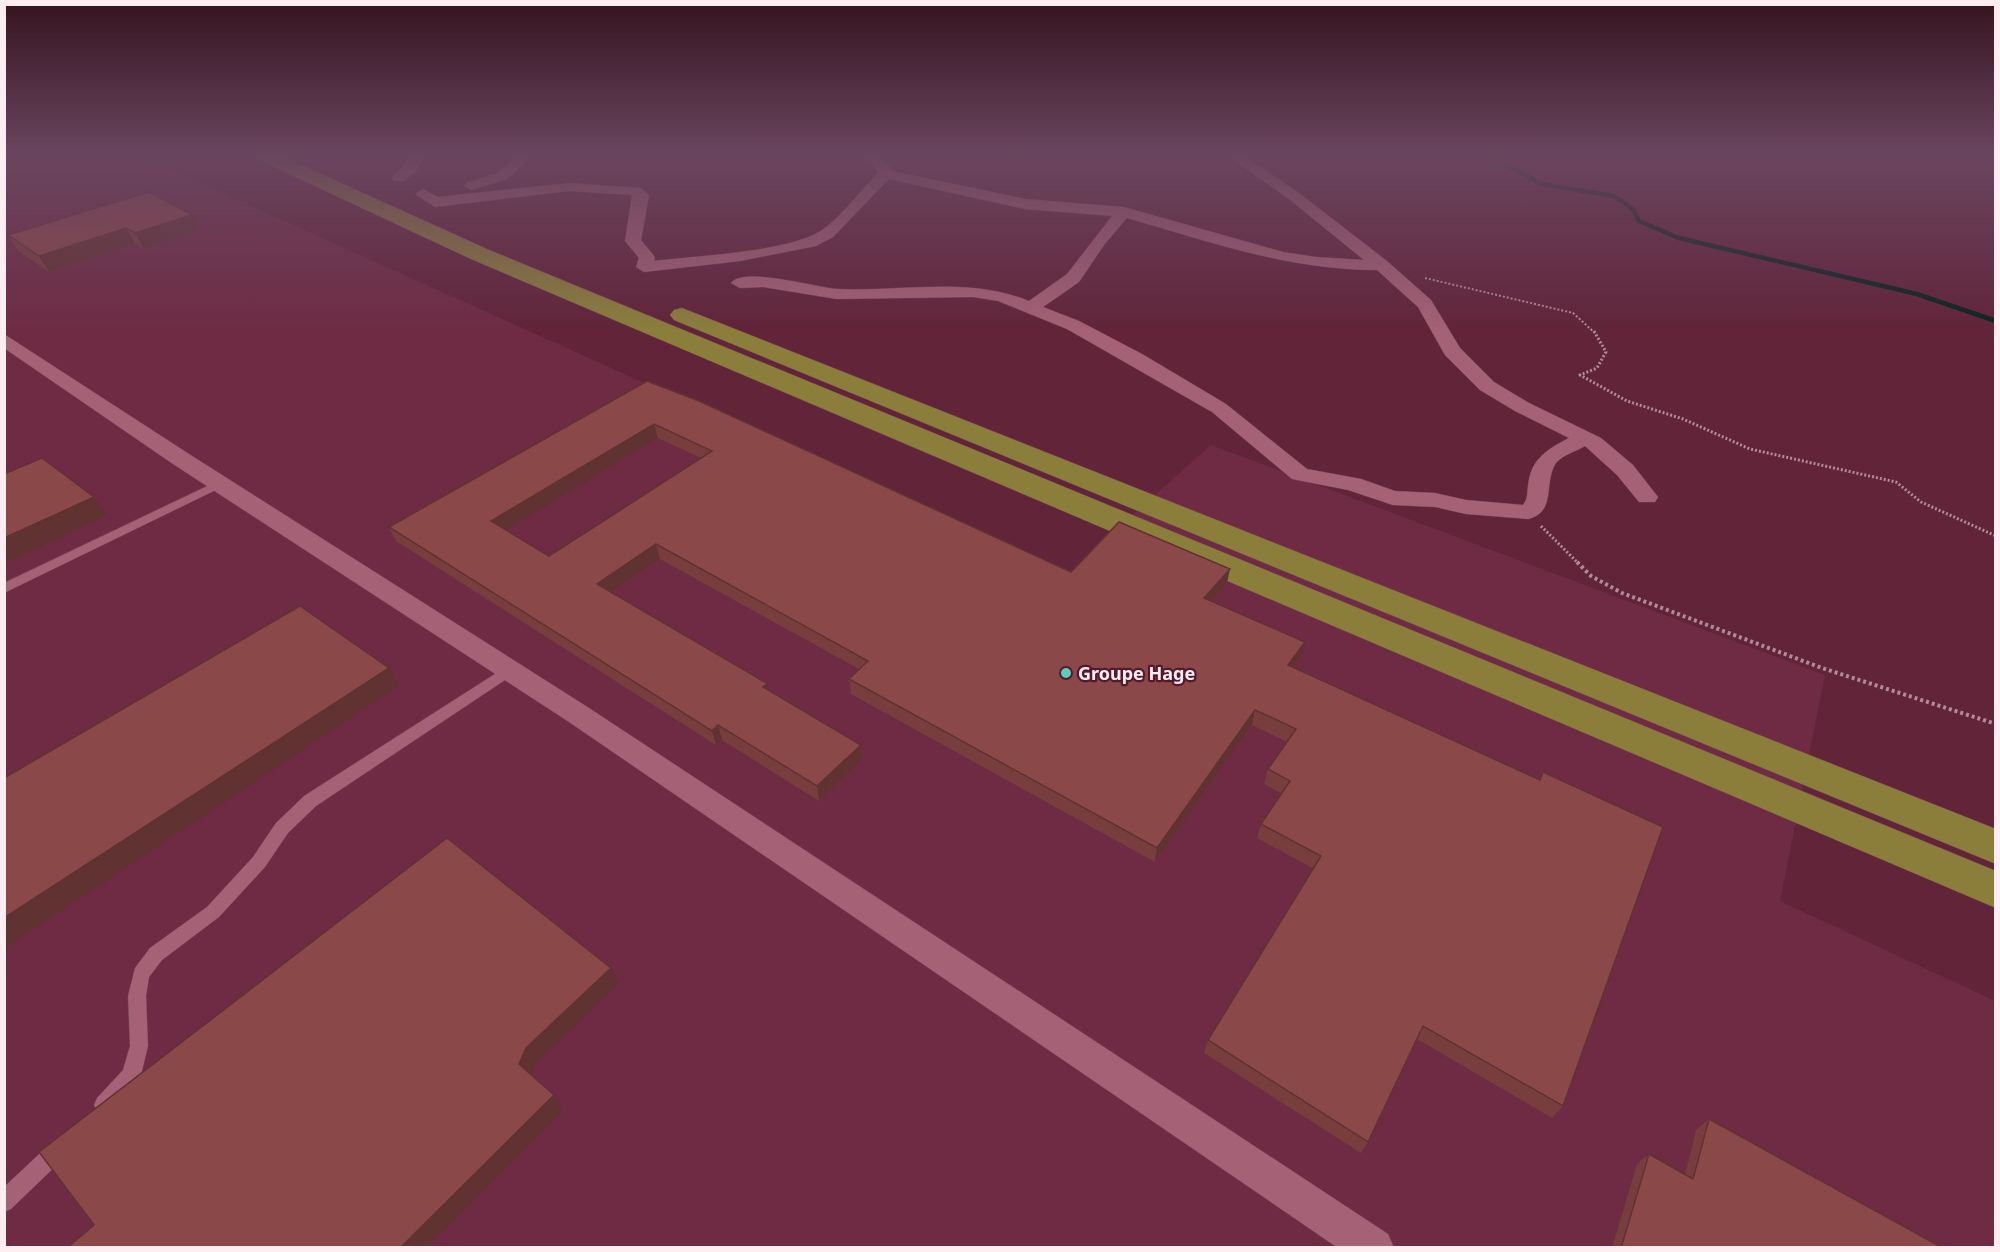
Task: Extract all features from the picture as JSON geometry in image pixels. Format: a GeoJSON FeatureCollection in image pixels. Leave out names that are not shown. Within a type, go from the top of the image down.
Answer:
{"type":"FeatureCollection","features":[{"type":"Feature","properties":{"kind":"main road"},"geometry":{"type":"LineString","coordinates":[[390,213],[479,254],[1995,890]]}},
{"type":"Feature","properties":{"kind":"main road"},"geometry":{"type":"LineString","coordinates":[[436,213],[1995,847]]}},
{"type":"Feature","properties":{"kind":"street"},"geometry":{"type":"LineString","coordinates":[[640,213],[633,241],[646,257],[644,267],[740,256],[810,243],[827,234],[847,213]]}},
{"type":"Feature","properties":{"kind":"street"},"geometry":{"type":"LineString","coordinates":[[1031,307],[1073,278],[1098,242],[1123,213]]}},
{"type":"Feature","properties":{"kind":"street"},"geometry":{"type":"LineString","coordinates":[[1129,213],[1295,259],[1345,267],[1381,266]]}},
{"type":"Feature","properties":{"kind":"street"},"geometry":{"type":"LineString","coordinates":[[1316,213],[1425,304],[1452,351],[1486,386],[1522,407],[1594,442],[1625,470],[1647,497]]}},
{"type":"Feature","properties":{"kind":"street"},"geometry":{"type":"LineString","coordinates":[[740,283],[763,282],[837,294],[973,292],[1002,296],[1073,325],[1135,358],[1219,408],[1300,474],[1353,484],[1394,498],[1435,500],[1466,507],[1528,512],[1537,504],[1539,474],[1549,457],[1584,438]]}},
{"type":"Feature","properties":{"kind":"street"},"geometry":{"type":"LineString","coordinates":[[4,339],[220,484],[509,670],[1374,1248]]}},
{"type":"Feature","properties":{"kind":"lane"},"geometry":{"type":"LineString","coordinates":[[4,589],[220,484]]}},
{"type":"Feature","properties":{"kind":"lane"},"geometry":{"type":"LineString","coordinates":[[94,1117],[131,1075],[139,1046],[137,996],[141,974],[156,954],[213,912],[259,862],[282,828],[310,801],[509,670]]}},
{"type":"Feature","properties":{"kind":"lane"},"geometry":{"type":"LineString","coordinates":[[4,1202],[70,1139]]}},
{"type":"Feature","properties":{"kind":"path"},"geometry":{"type":"LineString","coordinates":[[1381,266],[1573,313],[1591,327],[1606,352],[1597,368],[1580,375],[1627,401],[1683,419],[1759,451],[1804,463],[1856,471],[1896,482],[1921,502],[1995,536]]}},
{"type":"Feature","properties":{"kind":"path"},"geometry":{"type":"LineString","coordinates":[[1528,512],[1591,576],[1622,593],[1822,668],[1995,724]]}},
{"type":"Feature","properties":{"kind":"shaded area"},"geometry":{"type":"Polygon","coordinates":[[[5,213],[268,213],[640,381],[1063,577],[1211,445],[1825,675],[1780,901],[1995,1001],[1995,1247],[5,1248],[5,213]]]}},
{"type":"Feature","properties":{"kind":"building"},"geometry":{"type":"Polygon","coordinates":[[[79,213],[192,215],[135,233],[126,228],[39,256],[8,235],[79,213]]]}},
{"type":"Feature","properties":{"kind":"building"},"geometry":{"type":"Polygon","coordinates":[[[647,381],[699,401],[1071,572],[1119,522],[1230,569],[1204,598],[1305,642],[1288,665],[1540,780],[1543,772],[1663,827],[1563,1106],[1423,1026],[1368,1142],[1208,1040],[1321,856],[1261,824],[1290,781],[1268,769],[1296,729],[1255,710],[1157,848],[849,679],[868,661],[656,544],[597,584],[768,684],[763,687],[861,745],[817,786],[718,725],[712,731],[389,527],[647,381]],[[654,424],[491,521],[549,556],[712,451],[654,424]]]}},
{"type":"Feature","properties":{"kind":"building"},"geometry":{"type":"Polygon","coordinates":[[[42,458],[94,497],[4,538],[4,474],[42,458]]]}},
{"type":"Feature","properties":{"kind":"building"},"geometry":{"type":"Polygon","coordinates":[[[300,606],[389,668],[4,918],[4,778],[300,606]]]}},
{"type":"Feature","properties":{"kind":"building"},"geometry":{"type":"Polygon","coordinates":[[[447,838],[611,968],[526,1048],[519,1064],[554,1095],[400,1248],[67,1248],[94,1225],[39,1152],[447,838]]]}},
{"type":"Feature","properties":{"kind":"building"},"geometry":{"type":"Polygon","coordinates":[[[1709,1119],[1943,1248],[1621,1248],[1649,1154],[1693,1179],[1709,1119]]]}},
{"type":"Feature","properties":{"kind":"waterway"},"geometry":{"type":"LineString","coordinates":[[1635,213],[1639,221],[1679,238],[1917,294],[1996,321]]}},
{"type":"Feature","properties":{"kind":"place","name":"Groupe Hage"},"geometry":{"type":"Point","coordinates":[1066,673]}}]}
